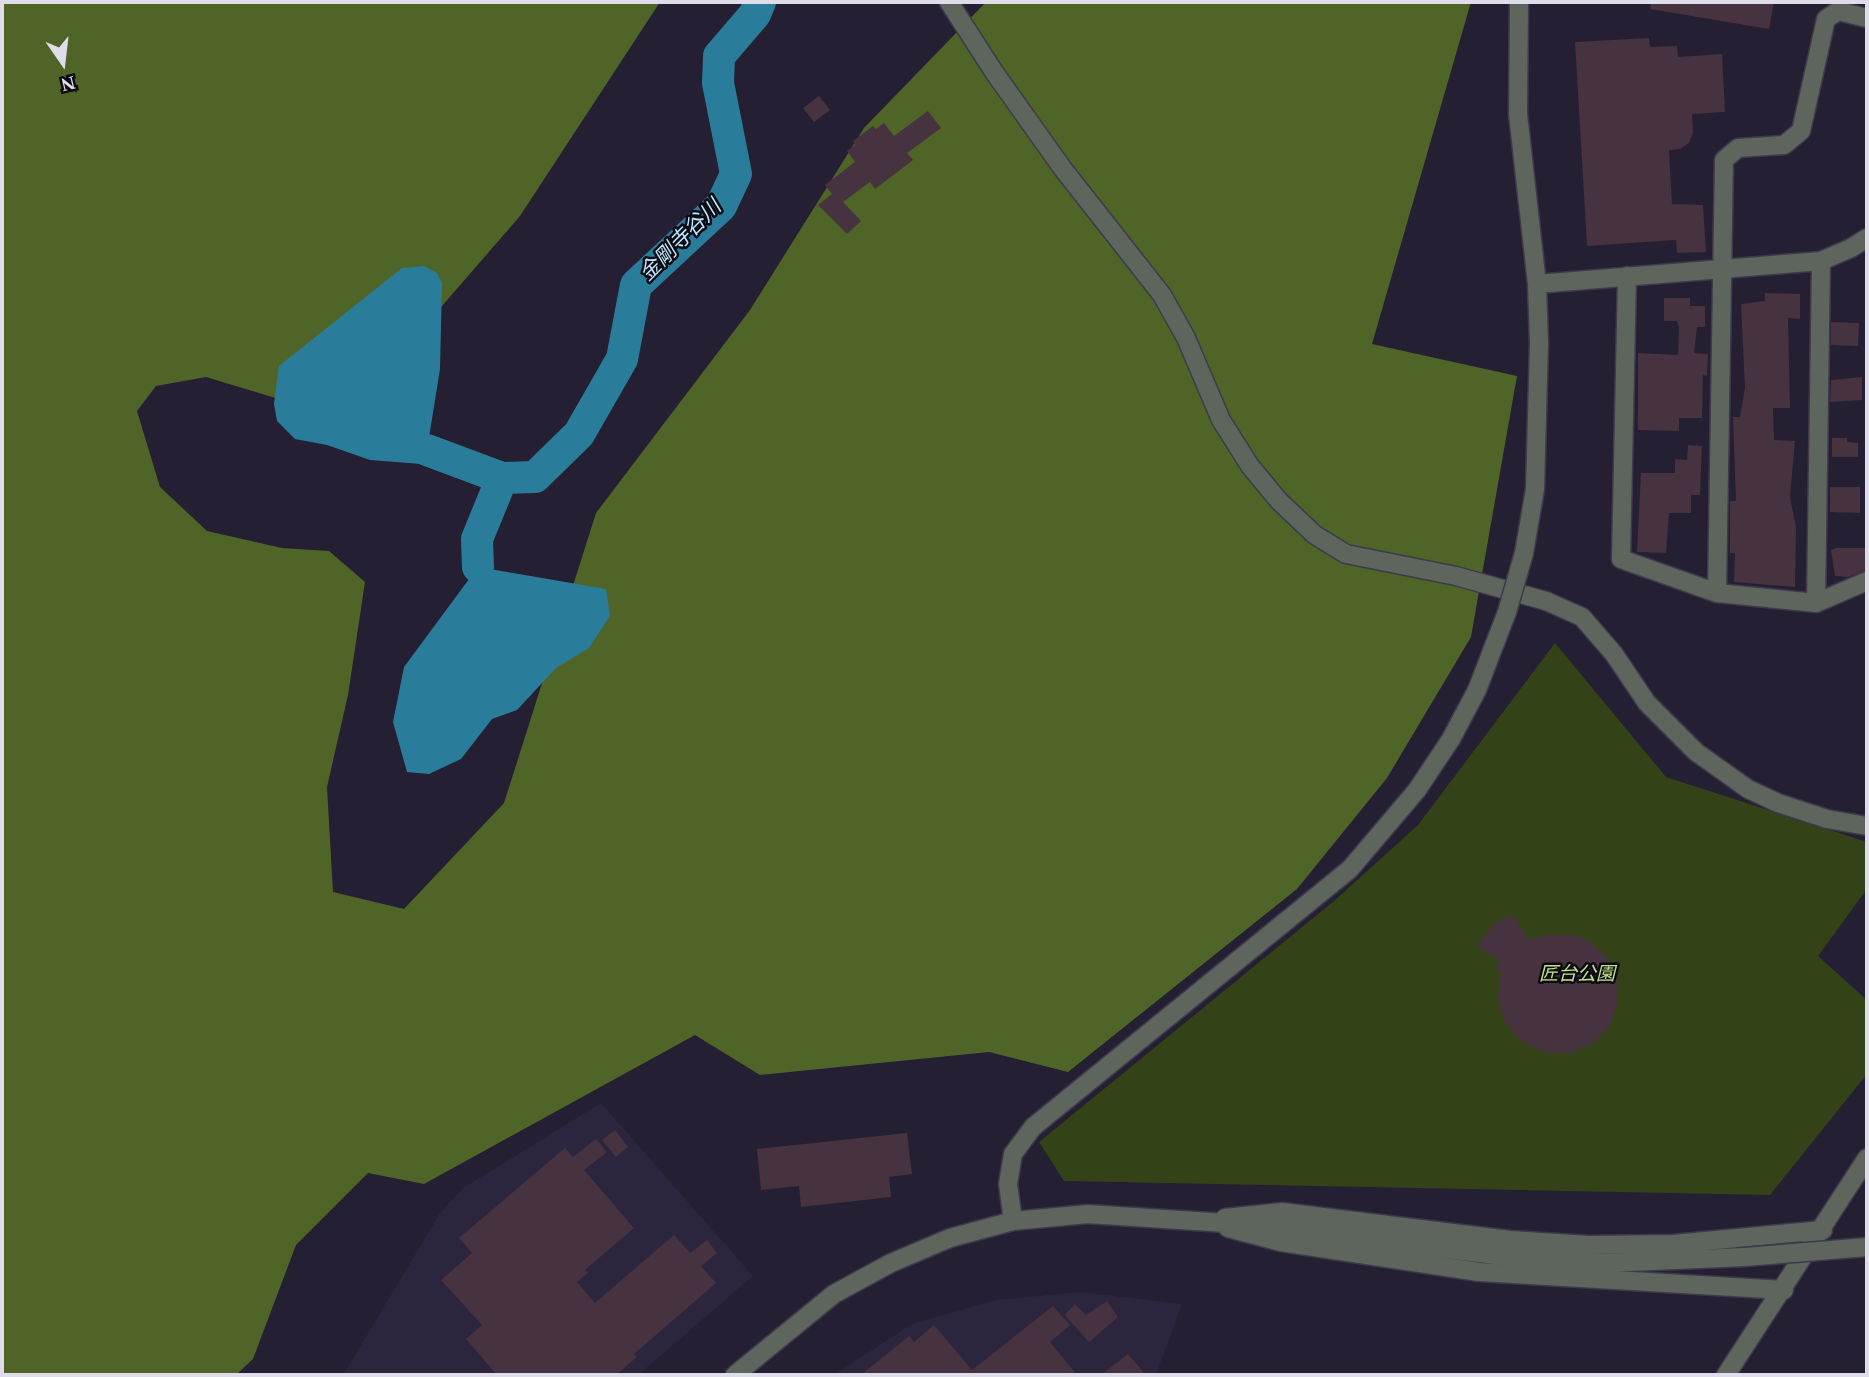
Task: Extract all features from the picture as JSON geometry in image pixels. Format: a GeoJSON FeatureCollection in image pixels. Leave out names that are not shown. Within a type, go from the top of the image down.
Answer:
{"type":"FeatureCollection","features":[{"type":"Feature","properties":{"kind":"street"},"geometry":{"type":"LineString","coordinates":[[950,2],[994,72],[1063,169],[1162,295],[1186,338],[1221,420],[1250,466],[1279,501],[1315,535],[1346,554],[1445,573],[1546,601],[1582,617],[1614,654],[1647,703],[1696,752],[1748,789],[1778,803],[1827,819],[1867,826]]}},
{"type":"Feature","properties":{"kind":"street"},"geometry":{"type":"LineString","coordinates":[[1013,1221],[1007,1184],[1013,1154],[1033,1127],[1350,869],[1417,790],[1451,739],[1477,690],[1507,612],[1524,553],[1535,477],[1539,343],[1537,284],[1518,114],[1519,2]]}},
{"type":"Feature","properties":{"kind":"street"},"geometry":{"type":"LineString","coordinates":[[1717,593],[1724,160],[1738,148],[1784,145],[1801,131],[1826,19],[1838,11],[1867,18]]}},
{"type":"Feature","properties":{"kind":"street"},"geometry":{"type":"LineString","coordinates":[[1537,284],[1821,261],[1851,248],[1867,237]]}},
{"type":"Feature","properties":{"kind":"street"},"geometry":{"type":"LineString","coordinates":[[1816,603],[1821,261]]}},
{"type":"Feature","properties":{"kind":"street"},"geometry":{"type":"LineString","coordinates":[[1627,275],[1621,559],[1717,593],[1816,603],[1867,581]]}},
{"type":"Feature","properties":{"kind":"street"},"geometry":{"type":"LineString","coordinates":[[1726,1375],[1823,1230],[1867,1158]]}},
{"type":"Feature","properties":{"kind":"street"},"geometry":{"type":"LineString","coordinates":[[1200,1221],[1282,1212],[1510,1240],[1588,1245],[1673,1244],[1823,1230]]}},
{"type":"Feature","properties":{"kind":"street"},"geometry":{"type":"LineString","coordinates":[[735,1375],[834,1294],[891,1263],[950,1238],[1013,1221],[1088,1214],[1200,1221],[1520,1258],[1606,1263],[1745,1257],[1867,1247]]}},
{"type":"Feature","properties":{"kind":"street"},"geometry":{"type":"LineString","coordinates":[[1200,1221],[1281,1242],[1479,1272],[1784,1290]]}},
{"type":"Feature","properties":{"kind":"shaded area"},"geometry":{"type":"Polygon","coordinates":[[[601,1103],[753,1276],[638,1375],[343,1375],[440,1213],[463,1188],[601,1103]]]}},
{"type":"Feature","properties":{"kind":"shaded area"},"geometry":{"type":"Polygon","coordinates":[[[1080,1292],[1182,1304],[1156,1375],[834,1375],[912,1324],[996,1300],[1080,1292]]]}},
{"type":"Feature","properties":{"kind":"green space"},"geometry":{"type":"Polygon","coordinates":[[[2,2],[660,2],[520,216],[377,381],[292,403],[206,377],[156,386],[137,411],[160,487],[207,531],[282,548],[329,551],[365,582],[348,695],[327,787],[333,892],[404,909],[504,803],[596,513],[750,310],[864,128],[986,2],[1471,2],[1372,344],[1517,376],[1471,637],[1387,778],[1297,889],[1068,1072],[989,1052],[760,1075],[695,1035],[424,1184],[368,1173],[296,1245],[253,1359],[236,1375],[2,1375],[2,2]]]}},
{"type":"Feature","properties":{"kind":"green space","name":"匠台公園"},"geometry":{"type":"Polygon","coordinates":[[[1555,643],[1666,777],[1867,842],[1867,889],[1818,956],[1867,1000],[1867,1074],[1770,1195],[1064,1181],[1039,1142],[1334,901],[1418,825],[1555,643]]]}},
{"type":"Feature","properties":{"kind":"water"},"geometry":{"type":"Polygon","coordinates":[[[424,266],[437,273],[442,283],[440,369],[427,450],[421,464],[370,460],[327,445],[295,439],[277,421],[274,404],[279,366],[402,268],[424,266]]]}},
{"type":"Feature","properties":{"kind":"water"},"geometry":{"type":"Polygon","coordinates":[[[478,567],[606,589],[610,616],[589,648],[556,668],[517,710],[492,719],[461,759],[429,774],[407,772],[393,722],[404,667],[478,567]]]}},
{"type":"Feature","properties":{"kind":"building"},"geometry":{"type":"Polygon","coordinates":[[[1651,2],[1774,2],[1769,29],[1650,9],[1651,2]]]}},
{"type":"Feature","properties":{"kind":"building"},"geometry":{"type":"Polygon","coordinates":[[[1649,38],[1650,47],[1677,46],[1678,57],[1722,54],[1725,112],[1692,114],[1693,133],[1689,143],[1680,149],[1669,150],[1672,204],[1703,205],[1706,252],[1677,253],[1676,240],[1587,246],[1575,42],[1649,38]]]}},
{"type":"Feature","properties":{"kind":"building"},"geometry":{"type":"Polygon","coordinates":[[[819,96],[830,110],[814,122],[803,108],[819,96]]]}},
{"type":"Feature","properties":{"kind":"building"},"geometry":{"type":"Polygon","coordinates":[[[928,111],[941,128],[907,153],[913,160],[875,189],[870,182],[843,202],[861,221],[847,234],[818,205],[832,194],[825,185],[855,162],[847,151],[855,145],[853,141],[873,126],[876,129],[884,123],[894,136],[928,111]]]}},
{"type":"Feature","properties":{"kind":"building"},"geometry":{"type":"Polygon","coordinates":[[[1765,293],[1800,294],[1800,319],[1788,318],[1790,408],[1773,408],[1774,440],[1795,441],[1790,497],[1796,527],[1795,587],[1734,582],[1735,553],[1730,553],[1730,501],[1736,501],[1733,417],[1740,417],[1745,388],[1741,304],[1765,301],[1765,293]]]}},
{"type":"Feature","properties":{"kind":"building"},"geometry":{"type":"Polygon","coordinates":[[[1664,298],[1690,298],[1690,306],[1705,306],[1705,327],[1697,327],[1694,353],[1708,354],[1707,376],[1703,375],[1702,418],[1679,418],[1679,431],[1638,430],[1638,353],[1678,355],[1679,327],[1677,321],[1664,321],[1664,298]]]}},
{"type":"Feature","properties":{"kind":"building"},"geometry":{"type":"Polygon","coordinates":[[[1831,322],[1859,323],[1858,346],[1831,345],[1831,322]]]}},
{"type":"Feature","properties":{"kind":"building"},"geometry":{"type":"Polygon","coordinates":[[[1862,377],[1862,400],[1830,402],[1831,380],[1862,377]]]}},
{"type":"Feature","properties":{"kind":"building"},"geometry":{"type":"Polygon","coordinates":[[[1832,438],[1847,438],[1847,442],[1858,443],[1858,457],[1832,457],[1832,438]]]}},
{"type":"Feature","properties":{"kind":"building"},"geometry":{"type":"Polygon","coordinates":[[[1688,445],[1702,446],[1700,495],[1691,495],[1691,513],[1669,513],[1666,553],[1637,552],[1641,473],[1675,473],[1675,459],[1687,460],[1688,445]]]}},
{"type":"Feature","properties":{"kind":"building"},"geometry":{"type":"Polygon","coordinates":[[[1830,487],[1860,487],[1860,513],[1830,512],[1830,487]]]}},
{"type":"Feature","properties":{"kind":"building"},"geometry":{"type":"Polygon","coordinates":[[[1867,548],[1867,570],[1848,577],[1835,576],[1831,550],[1867,548]]]}},
{"type":"Feature","properties":{"kind":"building"},"geometry":{"type":"Polygon","coordinates":[[[1509,915],[1516,918],[1528,940],[1550,934],[1576,936],[1588,941],[1607,957],[1617,979],[1618,1003],[1610,1025],[1593,1043],[1570,1053],[1544,1052],[1521,1041],[1505,1022],[1498,998],[1501,972],[1495,969],[1499,960],[1477,946],[1493,925],[1509,915]]]}},
{"type":"Feature","properties":{"kind":"building"},"geometry":{"type":"Polygon","coordinates":[[[615,1130],[628,1147],[616,1157],[602,1140],[615,1130]]]}},
{"type":"Feature","properties":{"kind":"building"},"geometry":{"type":"Polygon","coordinates":[[[907,1133],[912,1174],[889,1177],[891,1197],[801,1207],[799,1186],[761,1190],[757,1149],[907,1133]]]}},
{"type":"Feature","properties":{"kind":"building"},"geometry":{"type":"Polygon","coordinates":[[[596,1139],[607,1152],[584,1170],[634,1228],[585,1270],[588,1273],[577,1282],[595,1303],[674,1235],[690,1253],[707,1240],[717,1253],[701,1266],[716,1283],[634,1354],[637,1357],[616,1375],[497,1375],[466,1339],[482,1325],[441,1280],[472,1253],[459,1238],[565,1148],[573,1157],[596,1139]]]}},
{"type":"Feature","properties":{"kind":"building"},"geometry":{"type":"Polygon","coordinates":[[[1107,1301],[1118,1317],[1089,1342],[1065,1315],[1075,1304],[1086,1315],[1107,1301]]]}},
{"type":"Feature","properties":{"kind":"building"},"geometry":{"type":"Polygon","coordinates":[[[1053,1306],[1070,1325],[1050,1342],[1077,1375],[861,1375],[909,1336],[914,1342],[934,1325],[972,1370],[1053,1306]]]}},
{"type":"Feature","properties":{"kind":"building"},"geometry":{"type":"Polygon","coordinates":[[[1128,1354],[1146,1375],[1101,1375],[1128,1354]]]}},
{"type":"Feature","properties":{"kind":"waterway","name":"金剛寺谷川"},"geometry":{"type":"LineString","coordinates":[[478,567],[477,539],[502,478],[535,477],[579,434],[622,359],[636,285],[721,206],[736,174],[718,83],[719,56],[755,14],[760,2]]}},
{"type":"Feature","properties":{"kind":"waterway","name":"金剛寺谷川"},"geometry":{"type":"LineString","coordinates":[[427,450],[502,478]]}}]}
